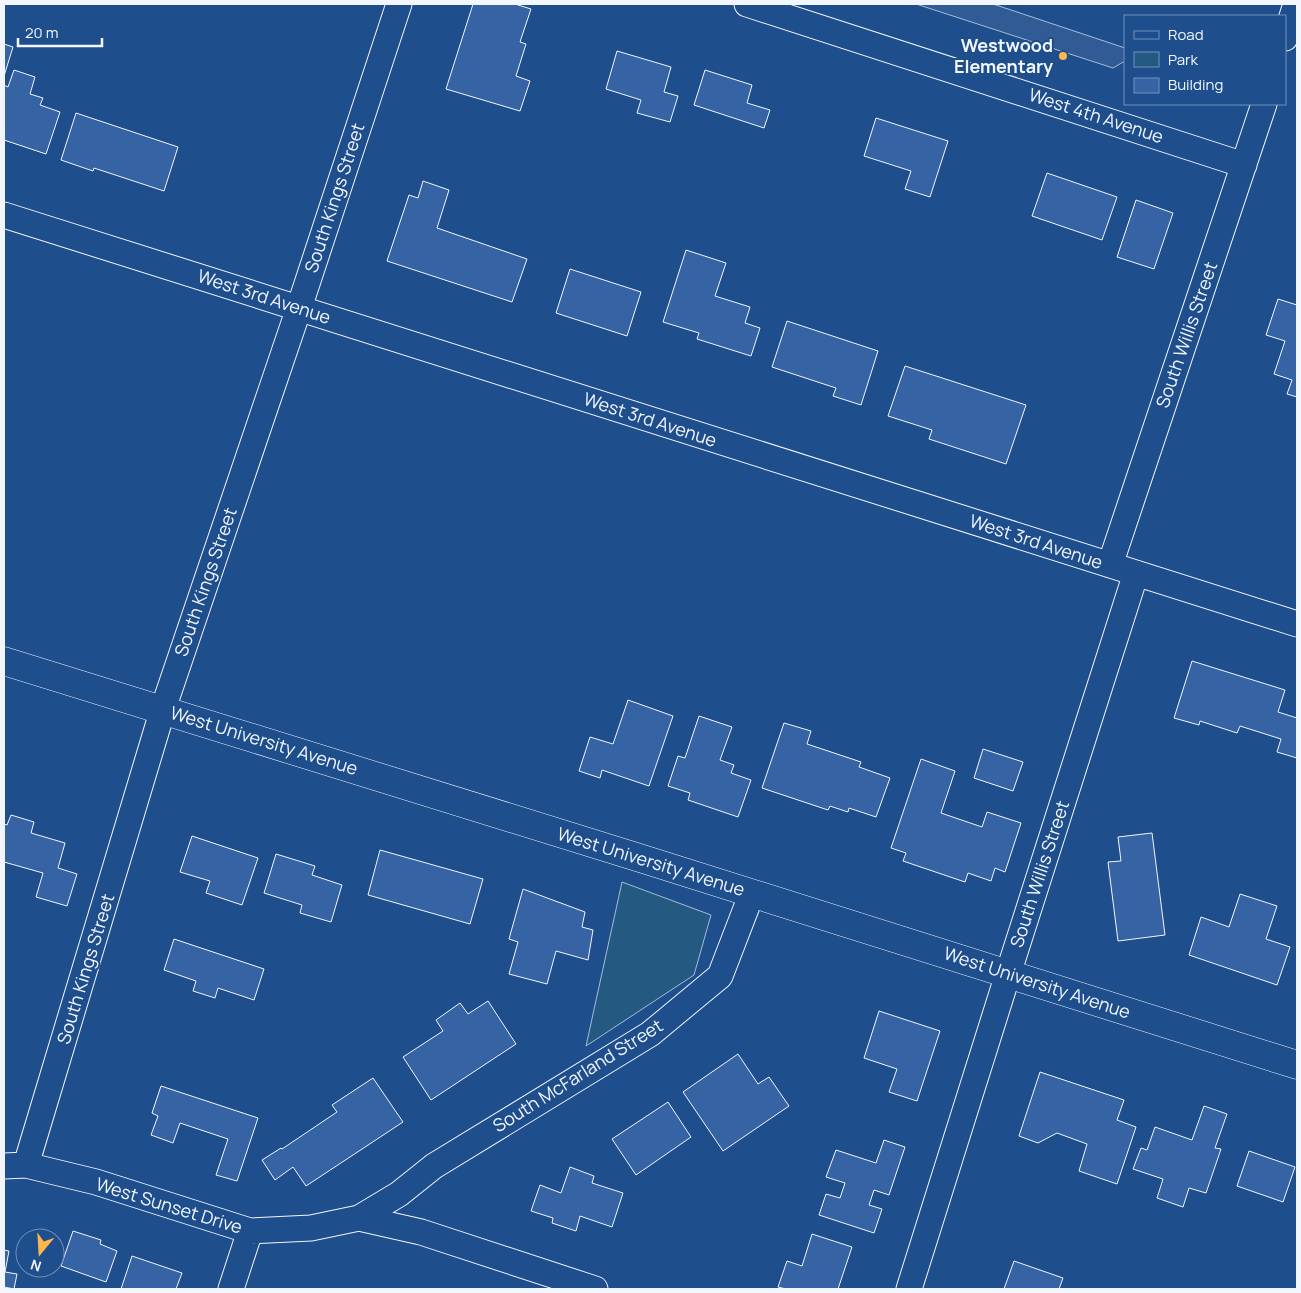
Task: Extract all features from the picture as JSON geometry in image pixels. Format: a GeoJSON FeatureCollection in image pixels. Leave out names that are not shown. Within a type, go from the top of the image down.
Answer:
{"type":"FeatureCollection","features":[{"type":"Feature","properties":{"kind":"street","name":"South Kings Street"},"geometry":{"type":"LineString","coordinates":[[15,1166],[163,709],[299,308],[399,4]]}},
{"type":"Feature","properties":{"kind":"street","name":"West 4th Avenue"},"geometry":{"type":"LineString","coordinates":[[747,4],[1244,164]]}},
{"type":"Feature","properties":{"kind":"street"},"geometry":{"type":"LineString","coordinates":[[1286,35],[1296,4]]}},
{"type":"Feature","properties":{"kind":"street","name":"South Willis Street"},"geometry":{"type":"LineString","coordinates":[[1110,565],[1264,105]]}},
{"type":"Feature","properties":{"kind":"street","name":"West 3rd Avenue"},"geometry":{"type":"LineString","coordinates":[[4,215],[1297,624]]}},
{"type":"Feature","properties":{"kind":"street","name":"South Willis Street"},"geometry":{"type":"LineString","coordinates":[[909,1289],[1136,574]]}},
{"type":"Feature","properties":{"kind":"street","name":"West University Avenue"},"geometry":{"type":"LineString","coordinates":[[4,661],[752,893],[1297,1065]]}},
{"type":"Feature","properties":{"kind":"street","name":"South McFarland Street"},"geometry":{"type":"LineString","coordinates":[[359,1218],[399,1194],[434,1166],[650,1034],[720,976],[752,893]]}},
{"type":"Feature","properties":{"kind":"street","name":"West Sunset Drive"},"geometry":{"type":"LineString","coordinates":[[15,1166],[96,1182],[250,1231],[311,1228],[359,1218],[421,1232],[595,1289]]}},
{"type":"Feature","properties":{"kind":"street"},"geometry":{"type":"LineString","coordinates":[[231,1289],[250,1231]]}},
{"type":"Feature","properties":{"kind":"green space"},"geometry":{"type":"Polygon","coordinates":[[[622,882],[711,915],[694,975],[586,1046],[622,882]]]}},
{"type":"Feature","properties":{"kind":"shaded area"},"geometry":{"type":"Polygon","coordinates":[[[916,4],[993,4],[1124,48],[1124,62],[1113,68],[916,4]]]}},
{"type":"Feature","properties":{"kind":"building"},"geometry":{"type":"Polygon","coordinates":[[[473,4],[515,4],[531,9],[520,42],[526,44],[516,76],[530,81],[520,111],[446,89],[473,4]]]}},
{"type":"Feature","properties":{"kind":"building"},"geometry":{"type":"Polygon","coordinates":[[[4,44],[13,47],[4,76],[4,44]]]}},
{"type":"Feature","properties":{"kind":"building"},"geometry":{"type":"Polygon","coordinates":[[[617,51],[671,67],[664,92],[678,96],[670,122],[637,113],[641,100],[606,89],[617,51]]]}},
{"type":"Feature","properties":{"kind":"building"},"geometry":{"type":"Polygon","coordinates":[[[14,70],[35,77],[30,94],[43,98],[40,105],[60,112],[46,154],[4,140],[4,85],[8,87],[14,70]]]}},
{"type":"Feature","properties":{"kind":"building"},"geometry":{"type":"Polygon","coordinates":[[[705,70],[752,85],[747,103],[770,110],[764,128],[694,105],[705,70]]]}},
{"type":"Feature","properties":{"kind":"building"},"geometry":{"type":"Polygon","coordinates":[[[76,113],[178,147],[164,191],[94,168],[93,171],[61,160],[76,113]]]}},
{"type":"Feature","properties":{"kind":"building"},"geometry":{"type":"Polygon","coordinates":[[[876,118],[948,141],[930,197],[905,189],[911,171],[864,156],[876,118]]]}},
{"type":"Feature","properties":{"kind":"building"},"geometry":{"type":"Polygon","coordinates":[[[1047,173],[1117,197],[1102,240],[1032,216],[1047,173]]]}},
{"type":"Feature","properties":{"kind":"building"},"geometry":{"type":"Polygon","coordinates":[[[423,181],[449,190],[437,228],[527,259],[512,302],[387,261],[409,195],[418,198],[423,181]]]}},
{"type":"Feature","properties":{"kind":"building"},"geometry":{"type":"Polygon","coordinates":[[[1136,200],[1173,213],[1154,269],[1117,257],[1136,200]]]}},
{"type":"Feature","properties":{"kind":"building"},"geometry":{"type":"Polygon","coordinates":[[[686,250],[726,263],[715,296],[750,307],[745,323],[760,328],[751,356],[697,339],[699,333],[663,322],[686,250]]]}},
{"type":"Feature","properties":{"kind":"building"},"geometry":{"type":"Polygon","coordinates":[[[570,269],[641,292],[627,336],[556,313],[570,269]]]}},
{"type":"Feature","properties":{"kind":"building"},"geometry":{"type":"Polygon","coordinates":[[[1278,299],[1297,305],[1297,397],[1287,394],[1292,380],[1274,374],[1285,341],[1266,335],[1278,299]]]}},
{"type":"Feature","properties":{"kind":"building"},"geometry":{"type":"Polygon","coordinates":[[[787,321],[878,351],[861,405],[833,396],[836,388],[772,367],[787,321]]]}},
{"type":"Feature","properties":{"kind":"building"},"geometry":{"type":"Polygon","coordinates":[[[905,366],[1026,405],[1006,464],[929,439],[932,430],[888,416],[905,366]]]}},
{"type":"Feature","properties":{"kind":"building"},"geometry":{"type":"Polygon","coordinates":[[[1192,661],[1285,690],[1278,712],[1297,718],[1297,758],[1277,752],[1281,739],[1240,726],[1237,733],[1200,721],[1199,725],[1174,718],[1192,661]]]}},
{"type":"Feature","properties":{"kind":"building"},"geometry":{"type":"Polygon","coordinates":[[[628,700],[673,716],[649,786],[602,770],[600,778],[579,771],[590,737],[613,744],[628,700]]]}},
{"type":"Feature","properties":{"kind":"building"},"geometry":{"type":"Polygon","coordinates":[[[699,716],[732,727],[720,760],[734,765],[731,773],[751,780],[738,817],[688,800],[690,793],[668,786],[678,756],[685,758],[699,716]]]}},
{"type":"Feature","properties":{"kind":"building"},"geometry":{"type":"Polygon","coordinates":[[[784,723],[811,731],[807,744],[861,762],[859,767],[890,778],[876,817],[849,808],[848,812],[830,806],[828,810],[762,788],[784,723]]]}},
{"type":"Feature","properties":{"kind":"building"},"geometry":{"type":"Polygon","coordinates":[[[983,749],[1023,762],[1013,791],[974,778],[983,749]]]}},
{"type":"Feature","properties":{"kind":"building"},"geometry":{"type":"Polygon","coordinates":[[[921,759],[955,771],[941,813],[982,827],[987,812],[1021,823],[1005,872],[995,868],[991,881],[968,873],[965,882],[903,861],[906,853],[891,848],[921,759]]]}},
{"type":"Feature","properties":{"kind":"building"},"geometry":{"type":"Polygon","coordinates":[[[11,815],[34,822],[31,833],[65,843],[58,868],[77,874],[67,906],[36,897],[43,873],[4,862],[4,824],[7,825],[11,815]]]}},
{"type":"Feature","properties":{"kind":"building"},"geometry":{"type":"Polygon","coordinates":[[[1152,833],[1165,935],[1118,941],[1108,862],[1121,861],[1118,837],[1152,833]]]}},
{"type":"Feature","properties":{"kind":"building"},"geometry":{"type":"Polygon","coordinates":[[[192,836],[258,858],[242,905],[206,893],[210,881],[180,872],[192,836]]]}},
{"type":"Feature","properties":{"kind":"building"},"geometry":{"type":"Polygon","coordinates":[[[380,850],[483,879],[470,924],[368,895],[380,850]]]}},
{"type":"Feature","properties":{"kind":"building"},"geometry":{"type":"Polygon","coordinates":[[[276,854],[315,866],[312,875],[342,885],[331,922],[300,913],[302,905],[264,893],[276,854]]]}},
{"type":"Feature","properties":{"kind":"building"},"geometry":{"type":"Polygon","coordinates":[[[523,889],[585,912],[582,927],[593,930],[588,960],[556,951],[547,984],[509,974],[518,942],[509,939],[523,889]]]}},
{"type":"Feature","properties":{"kind":"building"},"geometry":{"type":"Polygon","coordinates":[[[1240,894],[1277,906],[1266,939],[1290,947],[1277,985],[1189,955],[1201,917],[1229,927],[1240,894]]]}},
{"type":"Feature","properties":{"kind":"building"},"geometry":{"type":"Polygon","coordinates":[[[174,939],[264,969],[254,1000],[218,988],[215,998],[193,991],[196,981],[164,970],[174,939]]]}},
{"type":"Feature","properties":{"kind":"building"},"geometry":{"type":"Polygon","coordinates":[[[488,1001],[516,1044],[431,1100],[403,1057],[443,1031],[436,1020],[460,1003],[468,1014],[488,1001]]]}},
{"type":"Feature","properties":{"kind":"building"},"geometry":{"type":"Polygon","coordinates":[[[879,1011],[940,1031],[917,1101],[889,1092],[897,1069],[864,1058],[879,1011]]]}},
{"type":"Feature","properties":{"kind":"building"},"geometry":{"type":"Polygon","coordinates":[[[738,1054],[758,1084],[769,1077],[789,1106],[723,1151],[683,1092],[738,1054]]]}},
{"type":"Feature","properties":{"kind":"building"},"geometry":{"type":"Polygon","coordinates":[[[1040,1072],[1124,1100],[1117,1120],[1136,1127],[1117,1184],[1079,1171],[1087,1144],[1057,1133],[1038,1143],[1019,1136],[1040,1072]]]}},
{"type":"Feature","properties":{"kind":"building"},"geometry":{"type":"Polygon","coordinates":[[[373,1078],[403,1122],[306,1186],[293,1167],[275,1180],[262,1160],[282,1149],[337,1112],[332,1105],[373,1078]]]}},
{"type":"Feature","properties":{"kind":"building"},"geometry":{"type":"Polygon","coordinates":[[[161,1086],[258,1118],[237,1181],[216,1175],[228,1139],[180,1123],[173,1143],[151,1135],[158,1116],[152,1113],[161,1086]]]}},
{"type":"Feature","properties":{"kind":"building"},"geometry":{"type":"Polygon","coordinates":[[[668,1102],[691,1137],[636,1175],[612,1139],[668,1102]]]}},
{"type":"Feature","properties":{"kind":"building"},"geometry":{"type":"Polygon","coordinates":[[[1204,1106],[1227,1114],[1215,1148],[1221,1149],[1206,1193],[1189,1188],[1183,1207],[1157,1198],[1163,1179],[1133,1169],[1141,1148],[1147,1150],[1155,1127],[1192,1140],[1204,1106]]]}},
{"type":"Feature","properties":{"kind":"building"},"geometry":{"type":"Polygon","coordinates":[[[884,1140],[905,1147],[889,1195],[874,1190],[869,1205],[882,1209],[874,1233],[819,1215],[826,1194],[840,1198],[845,1183],[826,1177],[836,1150],[876,1163],[884,1140]]]}},
{"type":"Feature","properties":{"kind":"building"},"geometry":{"type":"Polygon","coordinates":[[[1249,1151],[1295,1167],[1283,1202],[1237,1186],[1249,1151]]]}},
{"type":"Feature","properties":{"kind":"building"},"geometry":{"type":"Polygon","coordinates":[[[570,1167],[594,1176],[592,1183],[623,1193],[612,1227],[580,1216],[576,1231],[552,1223],[553,1218],[531,1211],[540,1185],[561,1193],[570,1167]]]}},
{"type":"Feature","properties":{"kind":"building"},"geometry":{"type":"Polygon","coordinates":[[[73,1231],[101,1240],[100,1244],[117,1251],[106,1282],[65,1267],[65,1254],[73,1231]]]}},
{"type":"Feature","properties":{"kind":"building"},"geometry":{"type":"Polygon","coordinates":[[[812,1234],[852,1247],[838,1289],[786,1289],[778,1287],[787,1261],[802,1266],[812,1234]]]}},
{"type":"Feature","properties":{"kind":"building"},"geometry":{"type":"Polygon","coordinates":[[[4,1250],[9,1251],[5,1272],[15,1274],[16,1278],[14,1289],[4,1287],[4,1250]]]}},
{"type":"Feature","properties":{"kind":"building"},"geometry":{"type":"Polygon","coordinates":[[[132,1256],[182,1273],[176,1289],[121,1289],[132,1256]]]}},
{"type":"Feature","properties":{"kind":"building"},"geometry":{"type":"Polygon","coordinates":[[[1014,1261],[1063,1278],[1059,1289],[1004,1289],[1014,1261]]]}},
{"type":"Feature","properties":{"kind":"place","name":"Westwood Elementary"},"geometry":{"type":"Point","coordinates":[1063,56]}}]}
